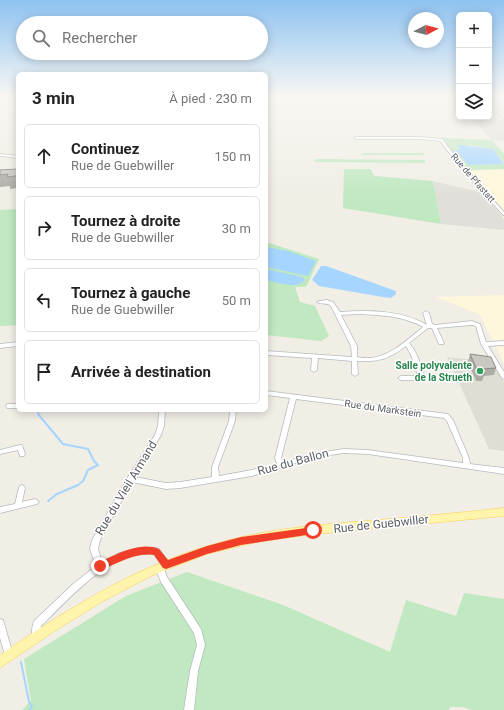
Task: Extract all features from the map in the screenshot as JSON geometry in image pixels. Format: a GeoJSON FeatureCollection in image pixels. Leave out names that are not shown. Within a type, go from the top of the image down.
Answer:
{"type":"FeatureCollection","features":[{"type":"Feature","properties":{"kind":"main road","name":"Rue de Guebwiller"},"geometry":{"type":"LineString","coordinates":[[0,662],[96,598],[163,566],[207,550],[266,536],[504,512]]}},
{"type":"Feature","properties":{"kind":"street","name":"Rue de Pfastatt"},"geometry":{"type":"LineString","coordinates":[[356,138],[420,138],[442,140],[458,162],[504,214]]}},
{"type":"Feature","properties":{"kind":"street"},"geometry":{"type":"LineString","coordinates":[[0,155],[16,157]]}},
{"type":"Feature","properties":{"kind":"street"},"geometry":{"type":"LineString","coordinates":[[319,302],[332,302],[354,346],[354,374]]}},
{"type":"Feature","properties":{"kind":"street"},"geometry":{"type":"LineString","coordinates":[[338,314],[372,313],[394,316],[430,326],[472,323],[478,325],[484,344],[504,377]]}},
{"type":"Feature","properties":{"kind":"street"},"geometry":{"type":"LineString","coordinates":[[426,313],[430,326],[441,343]]}},
{"type":"Feature","properties":{"kind":"street"},"geometry":{"type":"LineString","coordinates":[[268,353],[369,360],[384,357],[393,353],[430,326]]}},
{"type":"Feature","properties":{"kind":"street"},"geometry":{"type":"LineString","coordinates":[[401,378],[422,378],[413,353],[406,343]]}},
{"type":"Feature","properties":{"kind":"street"},"geometry":{"type":"LineString","coordinates":[[484,344],[504,343]]}},
{"type":"Feature","properties":{"kind":"street"},"geometry":{"type":"LineString","coordinates":[[0,346],[16,344]]}},
{"type":"Feature","properties":{"kind":"street"},"geometry":{"type":"LineString","coordinates":[[314,370],[315,357]]}},
{"type":"Feature","properties":{"kind":"street","name":"Rue du Markstein"},"geometry":{"type":"LineString","coordinates":[[268,393],[446,416],[450,420],[466,458],[467,466]]}},
{"type":"Feature","properties":{"kind":"street"},"geometry":{"type":"LineString","coordinates":[[280,464],[278,458],[294,396]]}},
{"type":"Feature","properties":{"kind":"street"},"geometry":{"type":"LineString","coordinates":[[10,406],[16,406]]}},
{"type":"Feature","properties":{"kind":"street","name":"Rue du Vieil Armand"},"geometry":{"type":"LineString","coordinates":[[100,566],[94,549],[96,540],[130,479],[158,435],[161,426],[162,412]]}},
{"type":"Feature","properties":{"kind":"street"},"geometry":{"type":"LineString","coordinates":[[216,479],[215,467],[232,421],[233,412]]}},
{"type":"Feature","properties":{"kind":"street"},"geometry":{"type":"LineString","coordinates":[[0,452],[20,447],[22,454]]}},
{"type":"Feature","properties":{"kind":"street","name":"Rue du Ballon"},"geometry":{"type":"LineString","coordinates":[[130,479],[166,486],[252,473],[316,454],[344,451],[368,452],[504,472]]}},
{"type":"Feature","properties":{"kind":"street"},"geometry":{"type":"LineString","coordinates":[[18,505],[22,488]]}},
{"type":"Feature","properties":{"kind":"street"},"geometry":{"type":"LineString","coordinates":[[0,510],[35,502]]}},
{"type":"Feature","properties":{"kind":"street"},"geometry":{"type":"LineString","coordinates":[[36,637],[37,624],[100,566],[128,554],[147,550],[156,551],[163,566],[164,579],[198,632],[201,645],[194,671],[189,710]]}},
{"type":"Feature","properties":{"kind":"street"},"geometry":{"type":"LineString","coordinates":[[0,623],[9,655]]}},
{"type":"Feature","properties":{"kind":"shaded area"},"geometry":{"type":"Polygon","coordinates":[[[480,128],[504,128],[504,141],[492,140],[480,128]]]}},
{"type":"Feature","properties":{"kind":"shaded area"},"geometry":{"type":"Polygon","coordinates":[[[504,169],[504,219],[467,171],[504,169]]]}},
{"type":"Feature","properties":{"kind":"shaded area"},"geometry":{"type":"Polygon","coordinates":[[[433,181],[483,193],[504,219],[504,230],[441,224],[433,181]]]}},
{"type":"Feature","properties":{"kind":"shaded area"},"geometry":{"type":"Polygon","coordinates":[[[504,295],[504,363],[479,314],[436,297],[504,295]]]}},
{"type":"Feature","properties":{"kind":"shaded area"},"geometry":{"type":"Polygon","coordinates":[[[447,357],[494,362],[504,382],[504,451],[489,449],[447,357]]]}},
{"type":"Feature","properties":{"kind":"green space"},"geometry":{"type":"Polygon","coordinates":[[[442,138],[492,140],[504,154],[504,163],[493,149],[467,145],[469,165],[504,164],[504,169],[467,170],[442,138]]]}},
{"type":"Feature","properties":{"kind":"green space"},"geometry":{"type":"Polygon","coordinates":[[[364,153],[423,153],[424,155],[360,155],[364,153]]]}},
{"type":"Feature","properties":{"kind":"green space"},"geometry":{"type":"Polygon","coordinates":[[[315,159],[425,160],[425,163],[315,162],[315,159]]]}},
{"type":"Feature","properties":{"kind":"green space"},"geometry":{"type":"Polygon","coordinates":[[[344,169],[371,169],[374,176],[433,181],[441,224],[343,208],[344,169]]]}},
{"type":"Feature","properties":{"kind":"green space"},"geometry":{"type":"Polygon","coordinates":[[[16,209],[16,325],[0,326],[0,210],[16,209]]]}},
{"type":"Feature","properties":{"kind":"green space"},"geometry":{"type":"Polygon","coordinates":[[[268,243],[319,259],[306,287],[295,287],[300,302],[315,306],[329,336],[321,341],[268,335],[268,243]]]}},
{"type":"Feature","properties":{"kind":"green space"},"geometry":{"type":"Polygon","coordinates":[[[187,572],[283,605],[390,652],[406,600],[456,616],[464,593],[504,599],[504,710],[472,710],[463,707],[450,707],[449,710],[22,710],[31,701],[24,659],[126,596],[187,572]]]}},
{"type":"Feature","properties":{"kind":"water"},"geometry":{"type":"Polygon","coordinates":[[[458,146],[493,149],[504,164],[469,165],[455,150],[460,149],[458,146]]]}},
{"type":"Feature","properties":{"kind":"water"},"geometry":{"type":"Polygon","coordinates":[[[268,247],[288,251],[316,261],[308,276],[268,267],[268,247]]]}},
{"type":"Feature","properties":{"kind":"water"},"geometry":{"type":"Polygon","coordinates":[[[321,266],[326,266],[396,291],[396,294],[391,298],[319,286],[312,280],[321,266]]]}},
{"type":"Feature","properties":{"kind":"water"},"geometry":{"type":"Polygon","coordinates":[[[268,269],[302,277],[305,280],[302,283],[292,285],[268,281],[268,269]]]}},
{"type":"Feature","properties":{"kind":"building"},"geometry":{"type":"Polygon","coordinates":[[[16,169],[16,176],[7,177],[8,174],[0,175],[0,170],[16,169]]]}},
{"type":"Feature","properties":{"kind":"building"},"geometry":{"type":"Polygon","coordinates":[[[470,354],[491,357],[496,368],[482,369],[485,374],[479,374],[470,354]]]}},
{"type":"Feature","properties":{"kind":"waterway"},"geometry":{"type":"LineString","coordinates":[[38,412],[38,414],[63,444],[88,449],[94,461],[98,465],[88,470],[83,481],[78,485],[57,494],[48,501]]}},
{"type":"Feature","properties":{"kind":"waterway"},"geometry":{"type":"LineString","coordinates":[[21,662],[29,702],[32,706],[30,710]]}},
{"type":"Feature","properties":{"kind":"place","name":"Salle polyvalente de la Strueth"},"geometry":{"type":"Point","coordinates":[480,371]}},
{"type":"Feature","properties":{"kind":"route"},"geometry":{"type":"LineString","coordinates":[[100,566],[128,554],[147,550],[156,551],[166,565],[207,550],[241,541],[313,530]]}}]}
